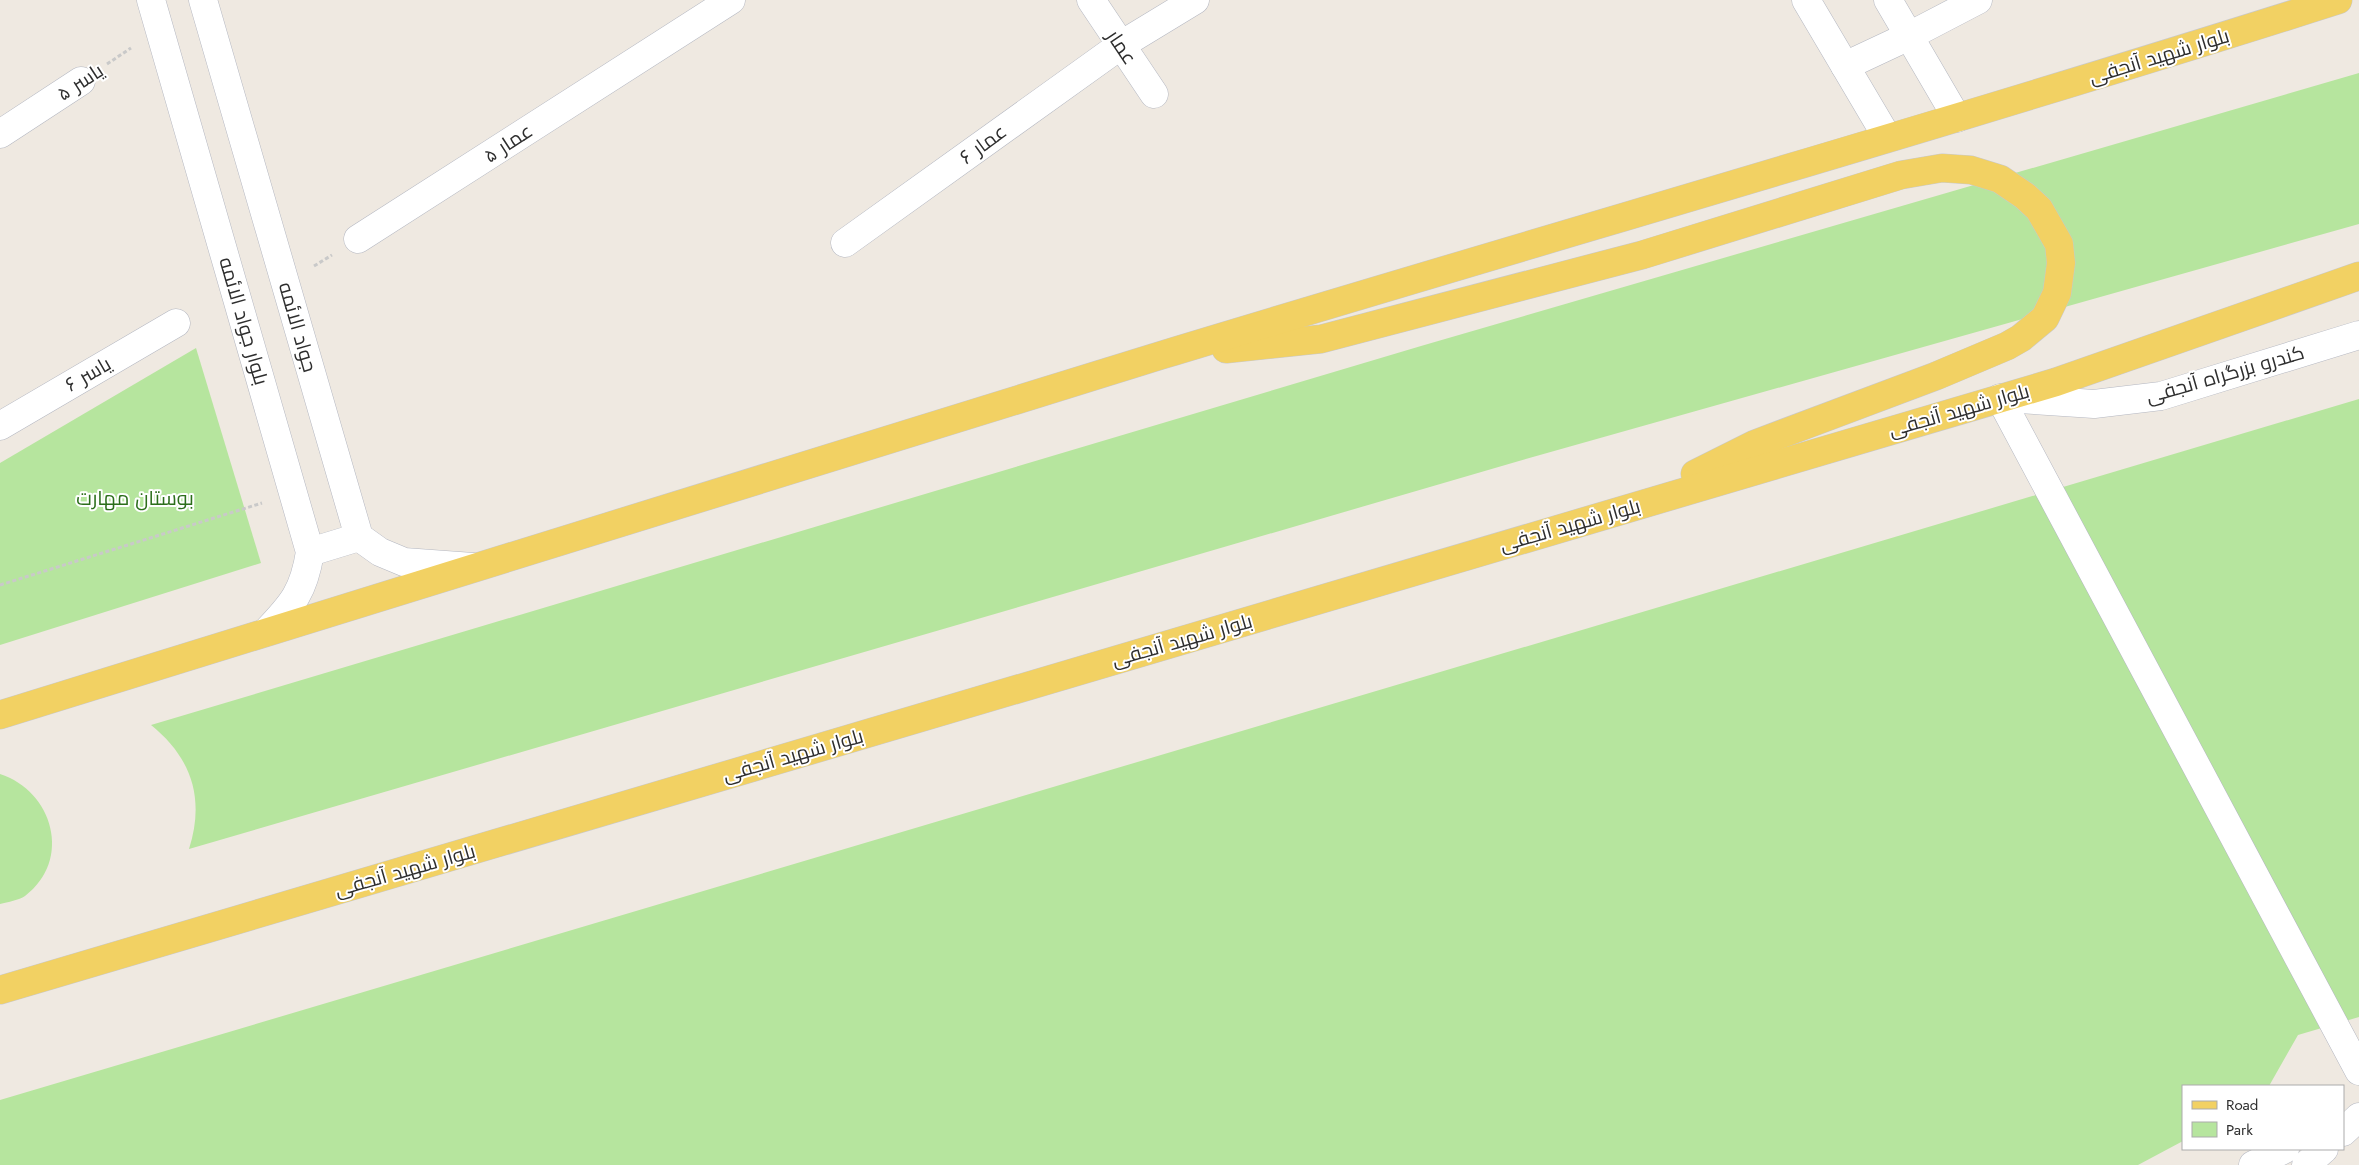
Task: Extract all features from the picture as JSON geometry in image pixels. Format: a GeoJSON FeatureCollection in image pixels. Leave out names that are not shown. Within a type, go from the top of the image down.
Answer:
{"type":"FeatureCollection","features":[{"type":"Feature","properties":{"kind":"main road","name":"بلوار شهید آنجفی"},"geometry":{"type":"LineString","coordinates":[[0,715],[473,567],[1160,356],[1887,137],[1957,118],[2323,3]]}},
{"type":"Feature","properties":{"kind":"main road"},"geometry":{"type":"LineString","coordinates":[[1160,356],[1321,339],[1642,254],[1901,175],[1942,168],[1972,170],[2000,179],[2025,196],[2038,209],[2059,244],[2061,263],[2057,293],[2046,318],[2021,338],[1936,376],[1755,444],[1631,507]]}},
{"type":"Feature","properties":{"kind":"main road","name":"بلوار شهید آنجفی"},"geometry":{"type":"LineString","coordinates":[[0,990],[2056,382],[2359,276]]}},
{"type":"Feature","properties":{"kind":"street","name":"بلوار جواد الائمه"},"geometry":{"type":"LineString","coordinates":[[151,0],[310,552],[307,573],[300,594],[266,632]]}},
{"type":"Feature","properties":{"kind":"street","name":"جواد الائمه"},"geometry":{"type":"LineString","coordinates":[[203,0],[359,537]]}},
{"type":"Feature","properties":{"kind":"street","name":"عمار ۵"},"geometry":{"type":"LineString","coordinates":[[358,239],[731,0]]}},
{"type":"Feature","properties":{"kind":"street","name":"عمار"},"geometry":{"type":"LineString","coordinates":[[1091,0],[1154,94]]}},
{"type":"Feature","properties":{"kind":"street","name":"عمار ۶"},"geometry":{"type":"LineString","coordinates":[[846,243],[1121,46],[1195,0]]}},
{"type":"Feature","properties":{"kind":"street"},"geometry":{"type":"LineString","coordinates":[[1806,0],[1887,137]]}},
{"type":"Feature","properties":{"kind":"street"},"geometry":{"type":"LineString","coordinates":[[1888,0],[1957,118]]}},
{"type":"Feature","properties":{"kind":"street"},"geometry":{"type":"LineString","coordinates":[[1845,66],[1909,36],[1978,0]]}},
{"type":"Feature","properties":{"kind":"street","name":"یاسر ۵"},"geometry":{"type":"LineString","coordinates":[[0,134],[81,81]]}},
{"type":"Feature","properties":{"kind":"street","name":"یاسر ۶"},"geometry":{"type":"LineString","coordinates":[[0,426],[176,323]]}},
{"type":"Feature","properties":{"kind":"street","name":"کندرو بزرگراه آنجفی"},"geometry":{"type":"LineString","coordinates":[[2000,398],[2094,404],[2161,396],[2359,334]]}},
{"type":"Feature","properties":{"kind":"street"},"geometry":{"type":"LineString","coordinates":[[2000,398],[2359,1071]]}},
{"type":"Feature","properties":{"kind":"street"},"geometry":{"type":"LineString","coordinates":[[310,552],[359,537],[380,552],[404,562],[473,567]]}},
{"type":"Feature","properties":{"kind":"street"},"geometry":{"type":"LineString","coordinates":[[2344,1118],[2359,1111]]}},
{"type":"Feature","properties":{"kind":"street"},"geometry":{"type":"LineString","coordinates":[[2344,1131],[2359,1117]]}},
{"type":"Feature","properties":{"kind":"street"},"geometry":{"type":"LineString","coordinates":[[2254,1165],[2283,1150]]}},
{"type":"Feature","properties":{"kind":"street"},"geometry":{"type":"LineString","coordinates":[[2306,1165],[2323,1150]]}},
{"type":"Feature","properties":{"kind":"path","name":"یاسر ۵"},"geometry":{"type":"LineString","coordinates":[[81,81],[159,30]]}},
{"type":"Feature","properties":{"kind":"path"},"geometry":{"type":"LineString","coordinates":[[286,285],[358,239]]}},
{"type":"Feature","properties":{"kind":"path"},"geometry":{"type":"LineString","coordinates":[[0,585],[294,493]]}},
{"type":"Feature","properties":{"kind":"green space"},"geometry":{"type":"Polygon","coordinates":[[[2359,73],[2359,224],[1519,461],[189,849],[196,813],[195,796],[191,781],[176,751],[151,725],[1421,346],[2359,73]]]}},
{"type":"Feature","properties":{"kind":"green space","name":"بوستان مهارت"},"geometry":{"type":"Polygon","coordinates":[[[196,348],[261,563],[0,645],[0,463],[196,348]]]}},
{"type":"Feature","properties":{"kind":"green space"},"geometry":{"type":"Polygon","coordinates":[[[2359,399],[2359,1017],[2298,1035],[2270,1085],[2182,1085],[2182,1142],[2138,1165],[0,1165],[0,1100],[2359,399]]]}},
{"type":"Feature","properties":{"kind":"green space"},"geometry":{"type":"Polygon","coordinates":[[[0,774],[18,783],[33,795],[44,811],[50,828],[52,846],[49,864],[40,881],[25,896],[0,904],[0,774]]]}}]}
